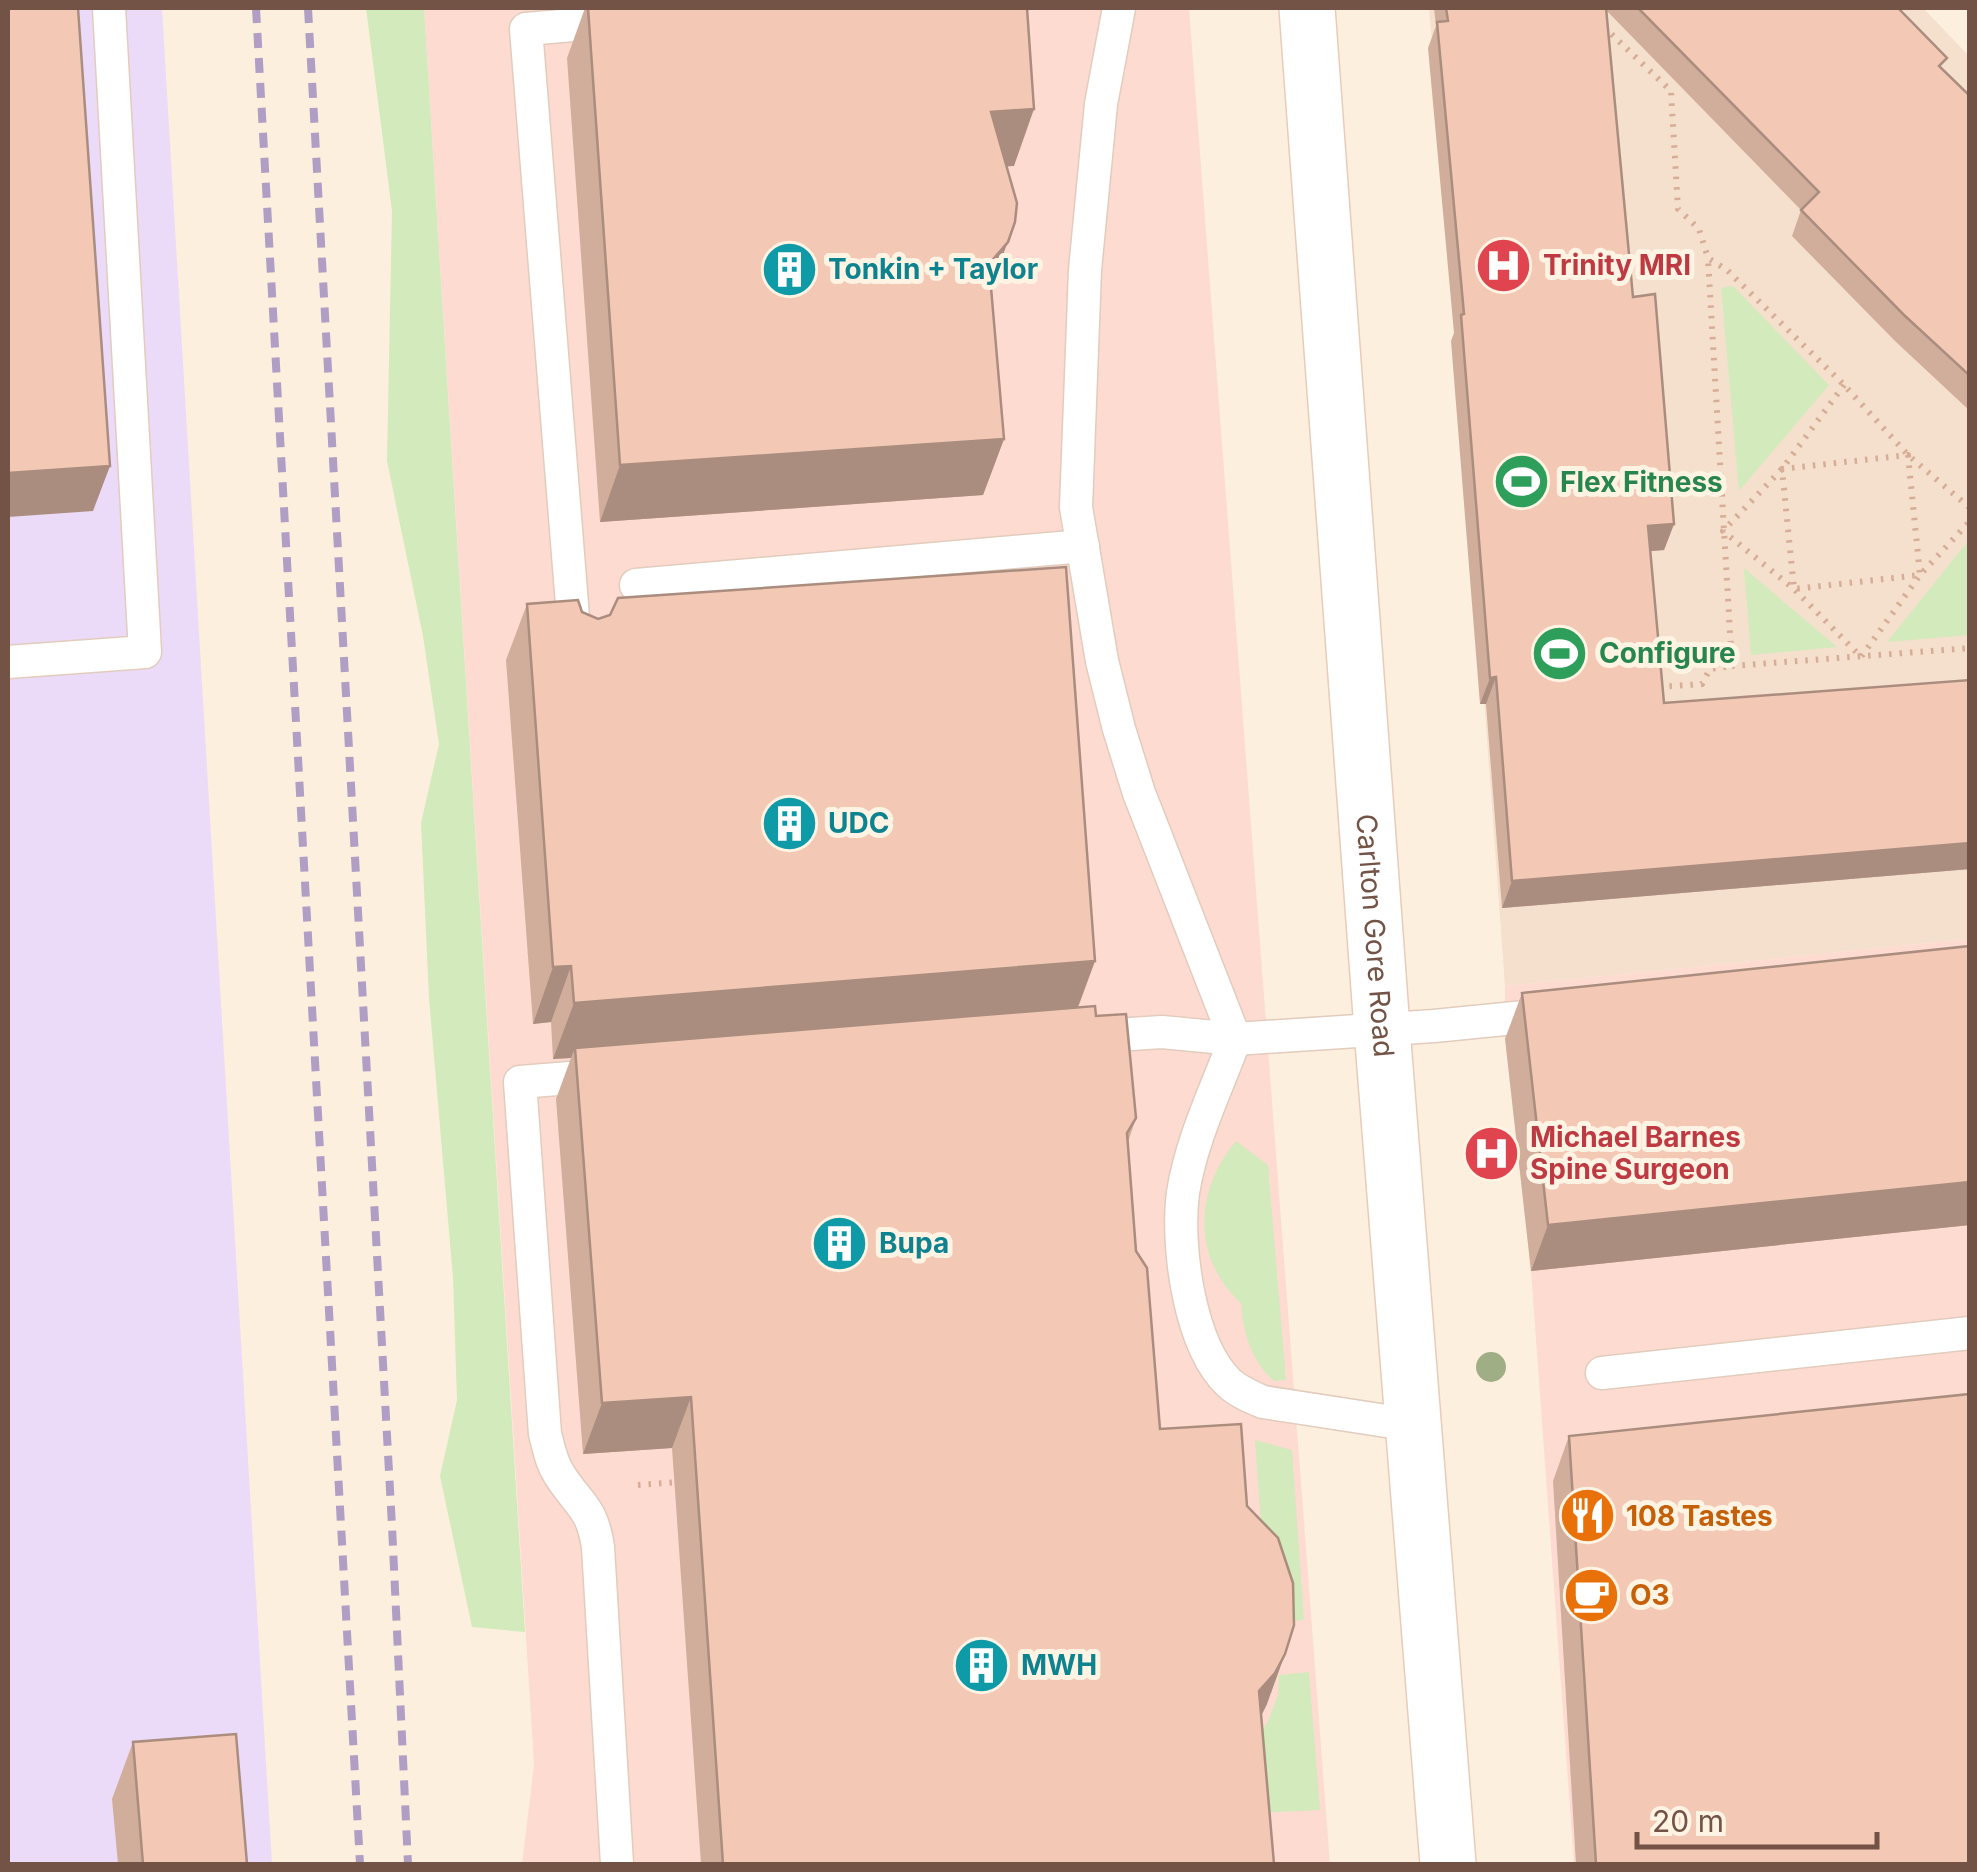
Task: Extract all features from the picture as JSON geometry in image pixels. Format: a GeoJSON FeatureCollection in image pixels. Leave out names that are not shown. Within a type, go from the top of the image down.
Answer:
{"type":"FeatureCollection","features":[{"type":"Feature","properties":{"kind":"main road","name":"Carlton Gore Road"},"geometry":{"type":"LineString","coordinates":[[1307,8],[1448,1864]]}},
{"type":"Feature","properties":{"kind":"lane"},"geometry":{"type":"LineString","coordinates":[[8,662],[145,652],[109,8]]}},
{"type":"Feature","properties":{"kind":"lane"},"geometry":{"type":"LineString","coordinates":[[1119,8],[1101,104],[1085,270],[1076,507],[1118,729],[1235,1039],[1196,1145],[1184,1192],[1185,1265],[1190,1298],[1210,1358],[1243,1394],[1263,1402],[1412,1425]]}},
{"type":"Feature","properties":{"kind":"lane"},"geometry":{"type":"LineString","coordinates":[[577,656],[526,28],[658,18]]}},
{"type":"Feature","properties":{"kind":"lane"},"geometry":{"type":"LineString","coordinates":[[636,585],[1082,546]]}},
{"type":"Feature","properties":{"kind":"lane"},"geometry":{"type":"LineString","coordinates":[[1058,1039],[1162,1032],[1235,1039],[1583,1011]]}},
{"type":"Feature","properties":{"kind":"lane"},"geometry":{"type":"LineString","coordinates":[[617,1864],[598,1546],[595,1524],[551,1458],[546,1434],[520,1082],[640,1072]]}},
{"type":"Feature","properties":{"kind":"lane"},"geometry":{"type":"LineString","coordinates":[[1602,1374],[1970,1332]]}},
{"type":"Feature","properties":{"kind":"path"},"geometry":{"type":"LineString","coordinates":[[1594,17],[1672,91],[1678,209],[1699,229],[1708,258],[1732,666]]}},
{"type":"Feature","properties":{"kind":"path"},"geometry":{"type":"LineString","coordinates":[[1708,258],[1727,270],[1844,384],[1908,454],[1970,508]]}},
{"type":"Feature","properties":{"kind":"path"},"geometry":{"type":"LineString","coordinates":[[1722,531],[1782,469],[1844,384]]}},
{"type":"Feature","properties":{"kind":"path"},"geometry":{"type":"LineString","coordinates":[[1782,469],[1908,454]]}},
{"type":"Feature","properties":{"kind":"path"},"geometry":{"type":"LineString","coordinates":[[1908,454],[1920,575]]}},
{"type":"Feature","properties":{"kind":"path"},"geometry":{"type":"LineString","coordinates":[[1782,469],[1794,589]]}},
{"type":"Feature","properties":{"kind":"path"},"geometry":{"type":"LineString","coordinates":[[1860,657],[1920,575],[1970,522]]}},
{"type":"Feature","properties":{"kind":"path"},"geometry":{"type":"LineString","coordinates":[[1722,531],[1794,589],[1860,657]]}},
{"type":"Feature","properties":{"kind":"path"},"geometry":{"type":"LineString","coordinates":[[1794,589],[1920,575]]}},
{"type":"Feature","properties":{"kind":"path"},"geometry":{"type":"LineString","coordinates":[[1659,687],[1702,684],[1710,669],[1732,666],[1970,648]]}},
{"type":"Feature","properties":{"kind":"path"},"geometry":{"type":"LineString","coordinates":[[572,1490],[691,1481]]}},
{"type":"Feature","properties":{"kind":"shaded area"},"geometry":{"type":"Polygon","coordinates":[[[8,8],[162,8],[272,1864],[8,1864],[8,8]]]}},
{"type":"Feature","properties":{"kind":"shaded area"},"geometry":{"type":"Polygon","coordinates":[[[424,8],[1189,8],[1330,1864],[522,1864],[534,1765],[424,8]]]}},
{"type":"Feature","properties":{"kind":"shaded area"},"geometry":{"type":"Polygon","coordinates":[[[1429,8],[1923,8],[1969,56],[1969,939],[1505,986],[1458,341],[1429,8]]]}},
{"type":"Feature","properties":{"kind":"shaded area"},"geometry":{"type":"Polygon","coordinates":[[[1969,939],[1969,1864],[1574,1864],[1531,1271],[1505,1034],[1505,986],[1969,939]]]}},
{"type":"Feature","properties":{"kind":"green space"},"geometry":{"type":"Polygon","coordinates":[[[366,8],[424,8],[525,1632],[472,1627],[440,1476],[457,1400],[453,1278],[429,998],[421,823],[439,744],[423,636],[387,461],[392,211],[366,8]]]}},
{"type":"Feature","properties":{"kind":"green space"},"geometry":{"type":"Polygon","coordinates":[[[1733,286],[1829,385],[1739,491],[1721,288],[1733,286]]]}},
{"type":"Feature","properties":{"kind":"green space"},"geometry":{"type":"Polygon","coordinates":[[[1969,540],[1969,635],[1887,642],[1969,540]]]}},
{"type":"Feature","properties":{"kind":"green space"},"geometry":{"type":"Polygon","coordinates":[[[1744,568],[1837,647],[1751,655],[1744,568]]]}},
{"type":"Feature","properties":{"kind":"green space"},"geometry":{"type":"Polygon","coordinates":[[[1236,1141],[1268,1165],[1286,1380],[1274,1381],[1259,1364],[1246,1335],[1241,1303],[1225,1285],[1207,1245],[1206,1202],[1222,1160],[1236,1141]]]}},
{"type":"Feature","properties":{"kind":"green space"},"geometry":{"type":"Polygon","coordinates":[[[1255,1440],[1292,1450],[1304,1620],[1277,1623],[1266,1597],[1255,1440]]]}},
{"type":"Feature","properties":{"kind":"green space"},"geometry":{"type":"Polygon","coordinates":[[[1309,1672],[1320,1810],[1256,1813],[1252,1748],[1278,1695],[1279,1675],[1309,1672]]]}},
{"type":"Feature","properties":{"kind":"building"},"geometry":{"type":"Polygon","coordinates":[[[8,8],[78,8],[110,466],[8,473],[8,8]]]}},
{"type":"Feature","properties":{"kind":"building","name":"Tonkin + Taylor"},"geometry":{"type":"Polygon","coordinates":[[[588,8],[1027,8],[1034,109],[991,112],[1017,203],[1008,242],[989,264],[1004,439],[620,465],[588,8]]]}},
{"type":"Feature","properties":{"kind":"building"},"geometry":{"type":"Polygon","coordinates":[[[1446,8],[1606,8],[1633,297],[1655,294],[1674,524],[1648,526],[1664,703],[1970,680],[1970,843],[1512,881],[1496,677],[1490,678],[1461,315],[1464,314],[1437,22],[1448,21],[1446,8]]]}},
{"type":"Feature","properties":{"kind":"building"},"geometry":{"type":"Polygon","coordinates":[[[1638,8],[1898,8],[1947,58],[1939,66],[1970,96],[1970,376],[1801,210],[1819,192],[1638,8]]]}},
{"type":"Feature","properties":{"kind":"building","name":"UDC"},"geometry":{"type":"Polygon","coordinates":[[[1066,567],[1095,961],[574,1003],[571,966],[553,967],[527,604],[578,600],[582,612],[598,619],[610,615],[618,598],[1066,567]]]}},
{"type":"Feature","properties":{"kind":"building"},"geometry":{"type":"Polygon","coordinates":[[[1970,946],[1970,1182],[1548,1225],[1522,993],[1970,946]]]}},
{"type":"Feature","properties":{"kind":"building"},"geometry":{"type":"Polygon","coordinates":[[[1095,1006],[1096,1016],[1126,1014],[1136,1118],[1127,1133],[1136,1251],[1147,1268],[1160,1429],[1241,1424],[1247,1506],[1278,1538],[1293,1583],[1294,1625],[1285,1654],[1259,1691],[1274,1864],[723,1864],[691,1397],[602,1403],[575,1048],[1095,1006]]]}},
{"type":"Feature","properties":{"kind":"building"},"geometry":{"type":"Polygon","coordinates":[[[1970,1394],[1970,1864],[1596,1864],[1569,1436],[1970,1394]]]}},
{"type":"Feature","properties":{"kind":"building"},"geometry":{"type":"Polygon","coordinates":[[[236,1734],[247,1864],[143,1864],[133,1742],[236,1734]]]}},
{"type":"Feature","properties":{"kind":"railway"},"geometry":{"type":"LineString","coordinates":[[256,8],[360,1864]]}},
{"type":"Feature","properties":{"kind":"railway"},"geometry":{"type":"LineString","coordinates":[[308,8],[408,1864]]}},
{"type":"Feature","properties":{"kind":"place","name":"Trinity MRI"},"geometry":{"type":"Point","coordinates":[1504,265]}},
{"type":"Feature","properties":{"kind":"place","name":"Tonkin + Taylor"},"geometry":{"type":"Point","coordinates":[789,269]}},
{"type":"Feature","properties":{"kind":"place","name":"Flex Fitness"},"geometry":{"type":"Point","coordinates":[1521,482]}},
{"type":"Feature","properties":{"kind":"place","name":"Configure"},"geometry":{"type":"Point","coordinates":[1560,653]}},
{"type":"Feature","properties":{"kind":"place","name":"UDC"},"geometry":{"type":"Point","coordinates":[789,823]}},
{"type":"Feature","properties":{"kind":"place","name":"Michael Barnes Spine Surgeon"},"geometry":{"type":"Point","coordinates":[1491,1153]}},
{"type":"Feature","properties":{"kind":"place","name":"Bupa"},"geometry":{"type":"Point","coordinates":[840,1243]}},
{"type":"Feature","properties":{"kind":"place","name":"108 Tastes"},"geometry":{"type":"Point","coordinates":[1587,1516]}},
{"type":"Feature","properties":{"kind":"place","name":"O3"},"geometry":{"type":"Point","coordinates":[1591,1595]}},
{"type":"Feature","properties":{"kind":"place","name":"MWH"},"geometry":{"type":"Point","coordinates":[982,1665]}}]}
